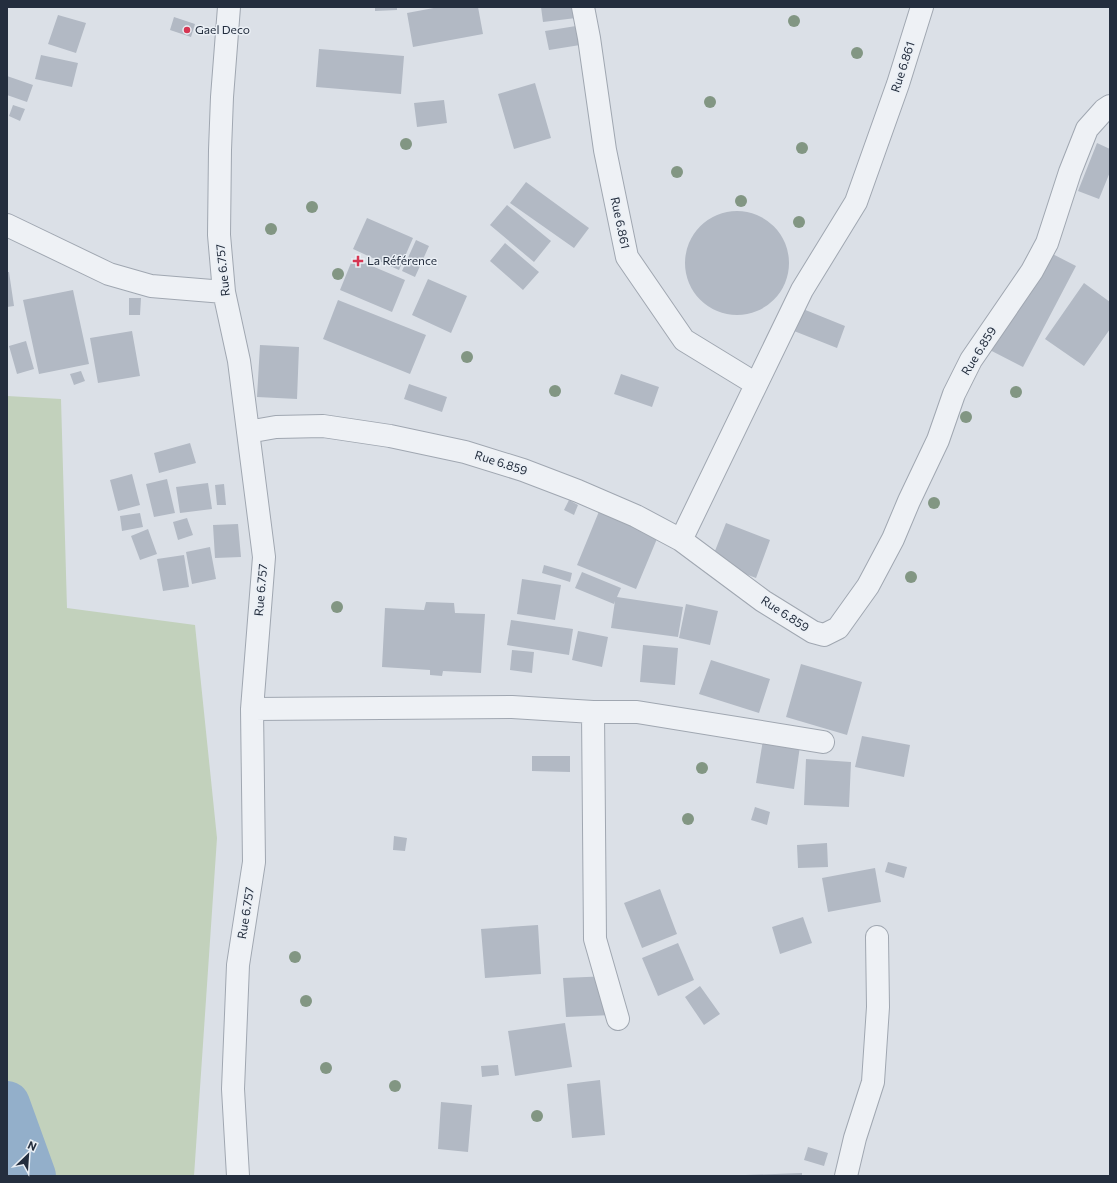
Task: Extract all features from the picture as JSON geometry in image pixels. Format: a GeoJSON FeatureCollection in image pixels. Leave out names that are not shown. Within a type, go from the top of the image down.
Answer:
{"type":"FeatureCollection","features":[{"type":"Feature","properties":{"kind":"street","name":"Rue 6.757"},"geometry":{"type":"LineString","coordinates":[[229,7],[222,97],[219,236],[224,292],[239,360],[264,557],[252,709],[254,862],[238,965],[233,1089],[238,1176]]}},
{"type":"Feature","properties":{"kind":"street","name":"Rue 6.861"},"geometry":{"type":"LineString","coordinates":[[583,7],[589,38],[605,150],[628,257],[684,340],[756,384]]}},
{"type":"Feature","properties":{"kind":"street","name":"Rue 6.861"},"geometry":{"type":"LineString","coordinates":[[681,540],[802,290],[856,202],[898,84],[922,7]]}},
{"type":"Feature","properties":{"kind":"street","name":"Rue 6.859"},"geometry":{"type":"LineString","coordinates":[[248,432],[276,427],[323,426],[390,436],[465,452],[523,470],[578,491],[636,516],[681,540],[763,600],[813,632],[824,635],[838,628],[868,586],[893,539],[938,440],[954,394],[971,360],[1032,272],[1047,243],[1070,172],[1087,129],[1104,110],[1110,106]]}},
{"type":"Feature","properties":{"kind":"street"},"geometry":{"type":"LineString","coordinates":[[7,225],[109,274],[151,286],[224,292]]}},
{"type":"Feature","properties":{"kind":"street"},"geometry":{"type":"LineString","coordinates":[[252,709],[512,707],[593,712],[637,712],[823,742]]}},
{"type":"Feature","properties":{"kind":"street"},"geometry":{"type":"LineString","coordinates":[[593,712],[595,939],[618,1020]]}},
{"type":"Feature","properties":{"kind":"street"},"geometry":{"type":"LineString","coordinates":[[846,1176],[855,1138],[873,1082],[878,1007],[877,937]]}},
{"type":"Feature","properties":{"kind":"green space"},"geometry":{"type":"Polygon","coordinates":[[[7,396],[61,399],[67,608],[195,625],[217,838],[194,1176],[7,1176],[7,396]]]}},
{"type":"Feature","properties":{"kind":"building"},"geometry":{"type":"Polygon","coordinates":[[[375,7],[397,7],[397,10],[375,11],[375,7]]]}},
{"type":"Feature","properties":{"kind":"building"},"geometry":{"type":"Polygon","coordinates":[[[439,7],[478,7],[483,34],[413,47],[407,13],[439,7]]]}},
{"type":"Feature","properties":{"kind":"building"},"geometry":{"type":"Polygon","coordinates":[[[541,7],[574,7],[576,18],[543,22],[541,7]]]}},
{"type":"Feature","properties":{"kind":"building"},"geometry":{"type":"Polygon","coordinates":[[[58,15],[86,23],[76,53],[48,44],[58,15]]]}},
{"type":"Feature","properties":{"kind":"building"},"geometry":{"type":"Polygon","coordinates":[[[174,17],[195,24],[191,37],[170,30],[174,17]]]}},
{"type":"Feature","properties":{"kind":"building"},"geometry":{"type":"Polygon","coordinates":[[[576,26],[580,45],[549,50],[545,31],[576,26]]]}},
{"type":"Feature","properties":{"kind":"building"},"geometry":{"type":"Polygon","coordinates":[[[319,49],[404,56],[401,94],[316,87],[319,49]]]}},
{"type":"Feature","properties":{"kind":"building"},"geometry":{"type":"Polygon","coordinates":[[[41,55],[78,63],[72,87],[35,79],[41,55]]]}},
{"type":"Feature","properties":{"kind":"building"},"geometry":{"type":"Polygon","coordinates":[[[7,76],[33,85],[27,102],[7,95],[7,76]]]}},
{"type":"Feature","properties":{"kind":"building"},"geometry":{"type":"Polygon","coordinates":[[[535,83],[551,138],[514,149],[498,94],[535,83]]]}},
{"type":"Feature","properties":{"kind":"building"},"geometry":{"type":"Polygon","coordinates":[[[444,100],[447,123],[417,127],[414,103],[444,100]]]}},
{"type":"Feature","properties":{"kind":"building"},"geometry":{"type":"Polygon","coordinates":[[[13,105],[25,109],[20,121],[9,116],[13,105]]]}},
{"type":"Feature","properties":{"kind":"building"},"geometry":{"type":"Polygon","coordinates":[[[1097,143],[1110,149],[1110,172],[1099,199],[1078,191],[1097,143]]]}},
{"type":"Feature","properties":{"kind":"building"},"geometry":{"type":"Polygon","coordinates":[[[526,182],[589,228],[574,248],[510,203],[526,182]]]}},
{"type":"Feature","properties":{"kind":"building"},"geometry":{"type":"Polygon","coordinates":[[[507,205],[551,241],[534,262],[490,225],[507,205]]]}},
{"type":"Feature","properties":{"kind":"building"},"geometry":{"type":"Polygon","coordinates":[[[737,211],[757,215],[774,226],[785,243],[789,263],[785,283],[774,300],[757,311],[737,315],[717,311],[700,300],[689,283],[685,263],[689,243],[700,226],[717,215],[737,211]]]}},
{"type":"Feature","properties":{"kind":"building"},"geometry":{"type":"Polygon","coordinates":[[[367,218],[413,238],[399,270],[353,249],[367,218]]]}},
{"type":"Feature","properties":{"kind":"building"},"geometry":{"type":"Polygon","coordinates":[[[416,240],[429,246],[415,277],[402,271],[416,240]]]}},
{"type":"Feature","properties":{"kind":"building"},"geometry":{"type":"Polygon","coordinates":[[[505,243],[539,272],[523,290],[490,261],[505,243]]]}},
{"type":"Feature","properties":{"kind":"building"},"geometry":{"type":"Polygon","coordinates":[[[1037,246],[1076,266],[1023,367],[984,347],[1037,246]]]}},
{"type":"Feature","properties":{"kind":"building"},"geometry":{"type":"Polygon","coordinates":[[[353,258],[405,280],[392,312],[340,290],[353,258]]]}},
{"type":"Feature","properties":{"kind":"building"},"geometry":{"type":"Polygon","coordinates":[[[7,272],[9,272],[14,306],[7,307],[7,272]]]}},
{"type":"Feature","properties":{"kind":"building"},"geometry":{"type":"Polygon","coordinates":[[[428,279],[467,296],[451,333],[412,315],[428,279]]]}},
{"type":"Feature","properties":{"kind":"building"},"geometry":{"type":"Polygon","coordinates":[[[1084,283],[1110,302],[1110,329],[1084,366],[1045,339],[1084,283]]]}},
{"type":"Feature","properties":{"kind":"building"},"geometry":{"type":"Polygon","coordinates":[[[73,290],[89,364],[39,374],[23,300],[73,290]]]}},
{"type":"Feature","properties":{"kind":"building"},"geometry":{"type":"Polygon","coordinates":[[[129,298],[141,298],[140,315],[129,315],[129,298]]]}},
{"type":"Feature","properties":{"kind":"building"},"geometry":{"type":"Polygon","coordinates":[[[338,300],[426,335],[410,374],[323,339],[338,300]]]}},
{"type":"Feature","properties":{"kind":"building"},"geometry":{"type":"Polygon","coordinates":[[[798,307],[845,326],[837,348],[789,329],[798,307]]]}},
{"type":"Feature","properties":{"kind":"building"},"geometry":{"type":"Polygon","coordinates":[[[132,331],[140,376],[98,383],[90,338],[132,331]]]}},
{"type":"Feature","properties":{"kind":"building"},"geometry":{"type":"Polygon","coordinates":[[[26,341],[34,369],[17,374],[9,346],[26,341]]]}},
{"type":"Feature","properties":{"kind":"building"},"geometry":{"type":"Polygon","coordinates":[[[260,345],[299,347],[297,399],[257,397],[260,345]]]}},
{"type":"Feature","properties":{"kind":"building"},"geometry":{"type":"Polygon","coordinates":[[[81,371],[85,381],[74,385],[70,374],[81,371]]]}},
{"type":"Feature","properties":{"kind":"building"},"geometry":{"type":"Polygon","coordinates":[[[621,374],[659,387],[652,407],[614,394],[621,374]]]}},
{"type":"Feature","properties":{"kind":"building"},"geometry":{"type":"Polygon","coordinates":[[[409,384],[447,397],[442,412],[404,399],[409,384]]]}},
{"type":"Feature","properties":{"kind":"building"},"geometry":{"type":"Polygon","coordinates":[[[190,443],[196,463],[159,473],[154,453],[190,443]]]}},
{"type":"Feature","properties":{"kind":"building"},"geometry":{"type":"Polygon","coordinates":[[[132,474],[140,505],[118,511],[110,480],[132,474]]]}},
{"type":"Feature","properties":{"kind":"building"},"geometry":{"type":"Polygon","coordinates":[[[167,479],[175,513],[154,517],[146,484],[167,479]]]}},
{"type":"Feature","properties":{"kind":"building"},"geometry":{"type":"Polygon","coordinates":[[[208,483],[212,509],[180,513],[176,487],[208,483]]]}},
{"type":"Feature","properties":{"kind":"building"},"geometry":{"type":"Polygon","coordinates":[[[224,484],[226,505],[217,505],[215,485],[224,484]]]}},
{"type":"Feature","properties":{"kind":"building"},"geometry":{"type":"Polygon","coordinates":[[[569,500],[578,505],[574,515],[564,510],[569,500]]]}},
{"type":"Feature","properties":{"kind":"building"},"geometry":{"type":"Polygon","coordinates":[[[600,509],[659,534],[636,589],[577,565],[600,509]]]}},
{"type":"Feature","properties":{"kind":"building"},"geometry":{"type":"Polygon","coordinates":[[[140,513],[143,527],[122,531],[120,516],[140,513]]]}},
{"type":"Feature","properties":{"kind":"building"},"geometry":{"type":"Polygon","coordinates":[[[187,518],[193,535],[178,540],[173,522],[187,518]]]}},
{"type":"Feature","properties":{"kind":"building"},"geometry":{"type":"Polygon","coordinates":[[[726,523],[770,540],[756,578],[711,561],[726,523]]]}},
{"type":"Feature","properties":{"kind":"building"},"geometry":{"type":"Polygon","coordinates":[[[238,524],[241,557],[215,558],[213,525],[238,524]]]}},
{"type":"Feature","properties":{"kind":"building"},"geometry":{"type":"Polygon","coordinates":[[[148,529],[157,554],[140,560],[131,536],[148,529]]]}},
{"type":"Feature","properties":{"kind":"building"},"geometry":{"type":"Polygon","coordinates":[[[210,547],[216,579],[192,584],[186,552],[210,547]]]}},
{"type":"Feature","properties":{"kind":"building"},"geometry":{"type":"Polygon","coordinates":[[[184,555],[189,587],[163,591],[157,559],[184,555]]]}},
{"type":"Feature","properties":{"kind":"building"},"geometry":{"type":"Polygon","coordinates":[[[544,565],[572,573],[570,582],[542,573],[544,565]]]}},
{"type":"Feature","properties":{"kind":"building"},"geometry":{"type":"Polygon","coordinates":[[[582,572],[621,588],[617,597],[683,607],[678,637],[611,628],[615,601],[614,604],[575,588],[582,572]]]}},
{"type":"Feature","properties":{"kind":"building"},"geometry":{"type":"Polygon","coordinates":[[[522,579],[561,585],[555,620],[517,614],[522,579]]]}},
{"type":"Feature","properties":{"kind":"building"},"geometry":{"type":"Polygon","coordinates":[[[426,602],[454,603],[455,613],[485,614],[481,673],[443,671],[442,676],[430,675],[430,670],[382,667],[385,608],[424,610],[426,602]]]}},
{"type":"Feature","properties":{"kind":"building"},"geometry":{"type":"Polygon","coordinates":[[[686,604],[718,611],[710,645],[679,638],[686,604]]]}},
{"type":"Feature","properties":{"kind":"building"},"geometry":{"type":"Polygon","coordinates":[[[511,620],[573,629],[569,655],[507,645],[511,620]]]}},
{"type":"Feature","properties":{"kind":"building"},"geometry":{"type":"Polygon","coordinates":[[[578,631],[608,637],[602,667],[572,660],[578,631]]]}},
{"type":"Feature","properties":{"kind":"building"},"geometry":{"type":"Polygon","coordinates":[[[643,645],[678,648],[675,685],[640,682],[643,645]]]}},
{"type":"Feature","properties":{"kind":"building"},"geometry":{"type":"Polygon","coordinates":[[[512,650],[534,652],[532,673],[510,670],[512,650]]]}},
{"type":"Feature","properties":{"kind":"building"},"geometry":{"type":"Polygon","coordinates":[[[711,660],[770,679],[759,713],[699,694],[711,660]]]}},
{"type":"Feature","properties":{"kind":"building"},"geometry":{"type":"Polygon","coordinates":[[[801,664],[862,682],[847,735],[786,717],[801,664]]]}},
{"type":"Feature","properties":{"kind":"building"},"geometry":{"type":"Polygon","coordinates":[[[862,736],[910,745],[904,777],[855,767],[862,736]]]}},
{"type":"Feature","properties":{"kind":"building"},"geometry":{"type":"Polygon","coordinates":[[[763,740],[800,746],[794,789],[756,783],[763,740]]]}},
{"type":"Feature","properties":{"kind":"building"},"geometry":{"type":"Polygon","coordinates":[[[532,756],[570,756],[570,772],[532,771],[532,756]]]}},
{"type":"Feature","properties":{"kind":"building"},"geometry":{"type":"Polygon","coordinates":[[[806,759],[851,762],[849,807],[804,805],[806,759]]]}},
{"type":"Feature","properties":{"kind":"building"},"geometry":{"type":"Polygon","coordinates":[[[755,807],[770,812],[767,825],[751,820],[755,807]]]}},
{"type":"Feature","properties":{"kind":"building"},"geometry":{"type":"Polygon","coordinates":[[[394,836],[407,838],[405,851],[393,850],[394,836]]]}},
{"type":"Feature","properties":{"kind":"building"},"geometry":{"type":"Polygon","coordinates":[[[827,843],[828,867],[798,868],[797,845],[827,843]]]}},
{"type":"Feature","properties":{"kind":"building"},"geometry":{"type":"Polygon","coordinates":[[[888,862],[907,867],[904,878],[885,872],[888,862]]]}},
{"type":"Feature","properties":{"kind":"building"},"geometry":{"type":"Polygon","coordinates":[[[875,868],[881,902],[828,912],[822,878],[875,868]]]}},
{"type":"Feature","properties":{"kind":"building"},"geometry":{"type":"Polygon","coordinates":[[[660,889],[677,934],[642,948],[624,903],[660,889]]]}},
{"type":"Feature","properties":{"kind":"building"},"geometry":{"type":"Polygon","coordinates":[[[803,917],[812,943],[780,954],[772,927],[803,917]]]}},
{"type":"Feature","properties":{"kind":"building"},"geometry":{"type":"Polygon","coordinates":[[[538,925],[541,974],[485,978],[481,929],[538,925]]]}},
{"type":"Feature","properties":{"kind":"building"},"geometry":{"type":"Polygon","coordinates":[[[678,943],[694,980],[658,996],[642,958],[678,943]]]}},
{"type":"Feature","properties":{"kind":"building"},"geometry":{"type":"Polygon","coordinates":[[[610,976],[612,1015],[566,1017],[563,978],[610,976]]]}},
{"type":"Feature","properties":{"kind":"building"},"geometry":{"type":"Polygon","coordinates":[[[700,986],[720,1014],[704,1025],[685,997],[700,986]]]}},
{"type":"Feature","properties":{"kind":"building"},"geometry":{"type":"Polygon","coordinates":[[[565,1023],[572,1067],[515,1076],[508,1031],[565,1023]]]}},
{"type":"Feature","properties":{"kind":"building"},"geometry":{"type":"Polygon","coordinates":[[[498,1065],[499,1075],[482,1077],[481,1066],[498,1065]]]}},
{"type":"Feature","properties":{"kind":"building"},"geometry":{"type":"Polygon","coordinates":[[[600,1080],[605,1135],[572,1138],[567,1084],[600,1080]]]}},
{"type":"Feature","properties":{"kind":"building"},"geometry":{"type":"Polygon","coordinates":[[[441,1102],[472,1105],[468,1152],[438,1149],[441,1102]]]}},
{"type":"Feature","properties":{"kind":"building"},"geometry":{"type":"Polygon","coordinates":[[[808,1147],[828,1153],[824,1166],[804,1160],[808,1147]]]}},
{"type":"Feature","properties":{"kind":"building"},"geometry":{"type":"Polygon","coordinates":[[[802,1173],[802,1176],[745,1176],[745,1175],[802,1173]]]}},
{"type":"Feature","properties":{"kind":"waterway"},"geometry":{"type":"LineString","coordinates":[[7,1104],[33,1176]]}},
{"type":"Feature","properties":{"kind":"place","name":"Gael Deco"},"geometry":{"type":"Point","coordinates":[187,30]}},
{"type":"Feature","properties":{"kind":"place","name":"La Référence"},"geometry":{"type":"Point","coordinates":[358,261]}}]}
